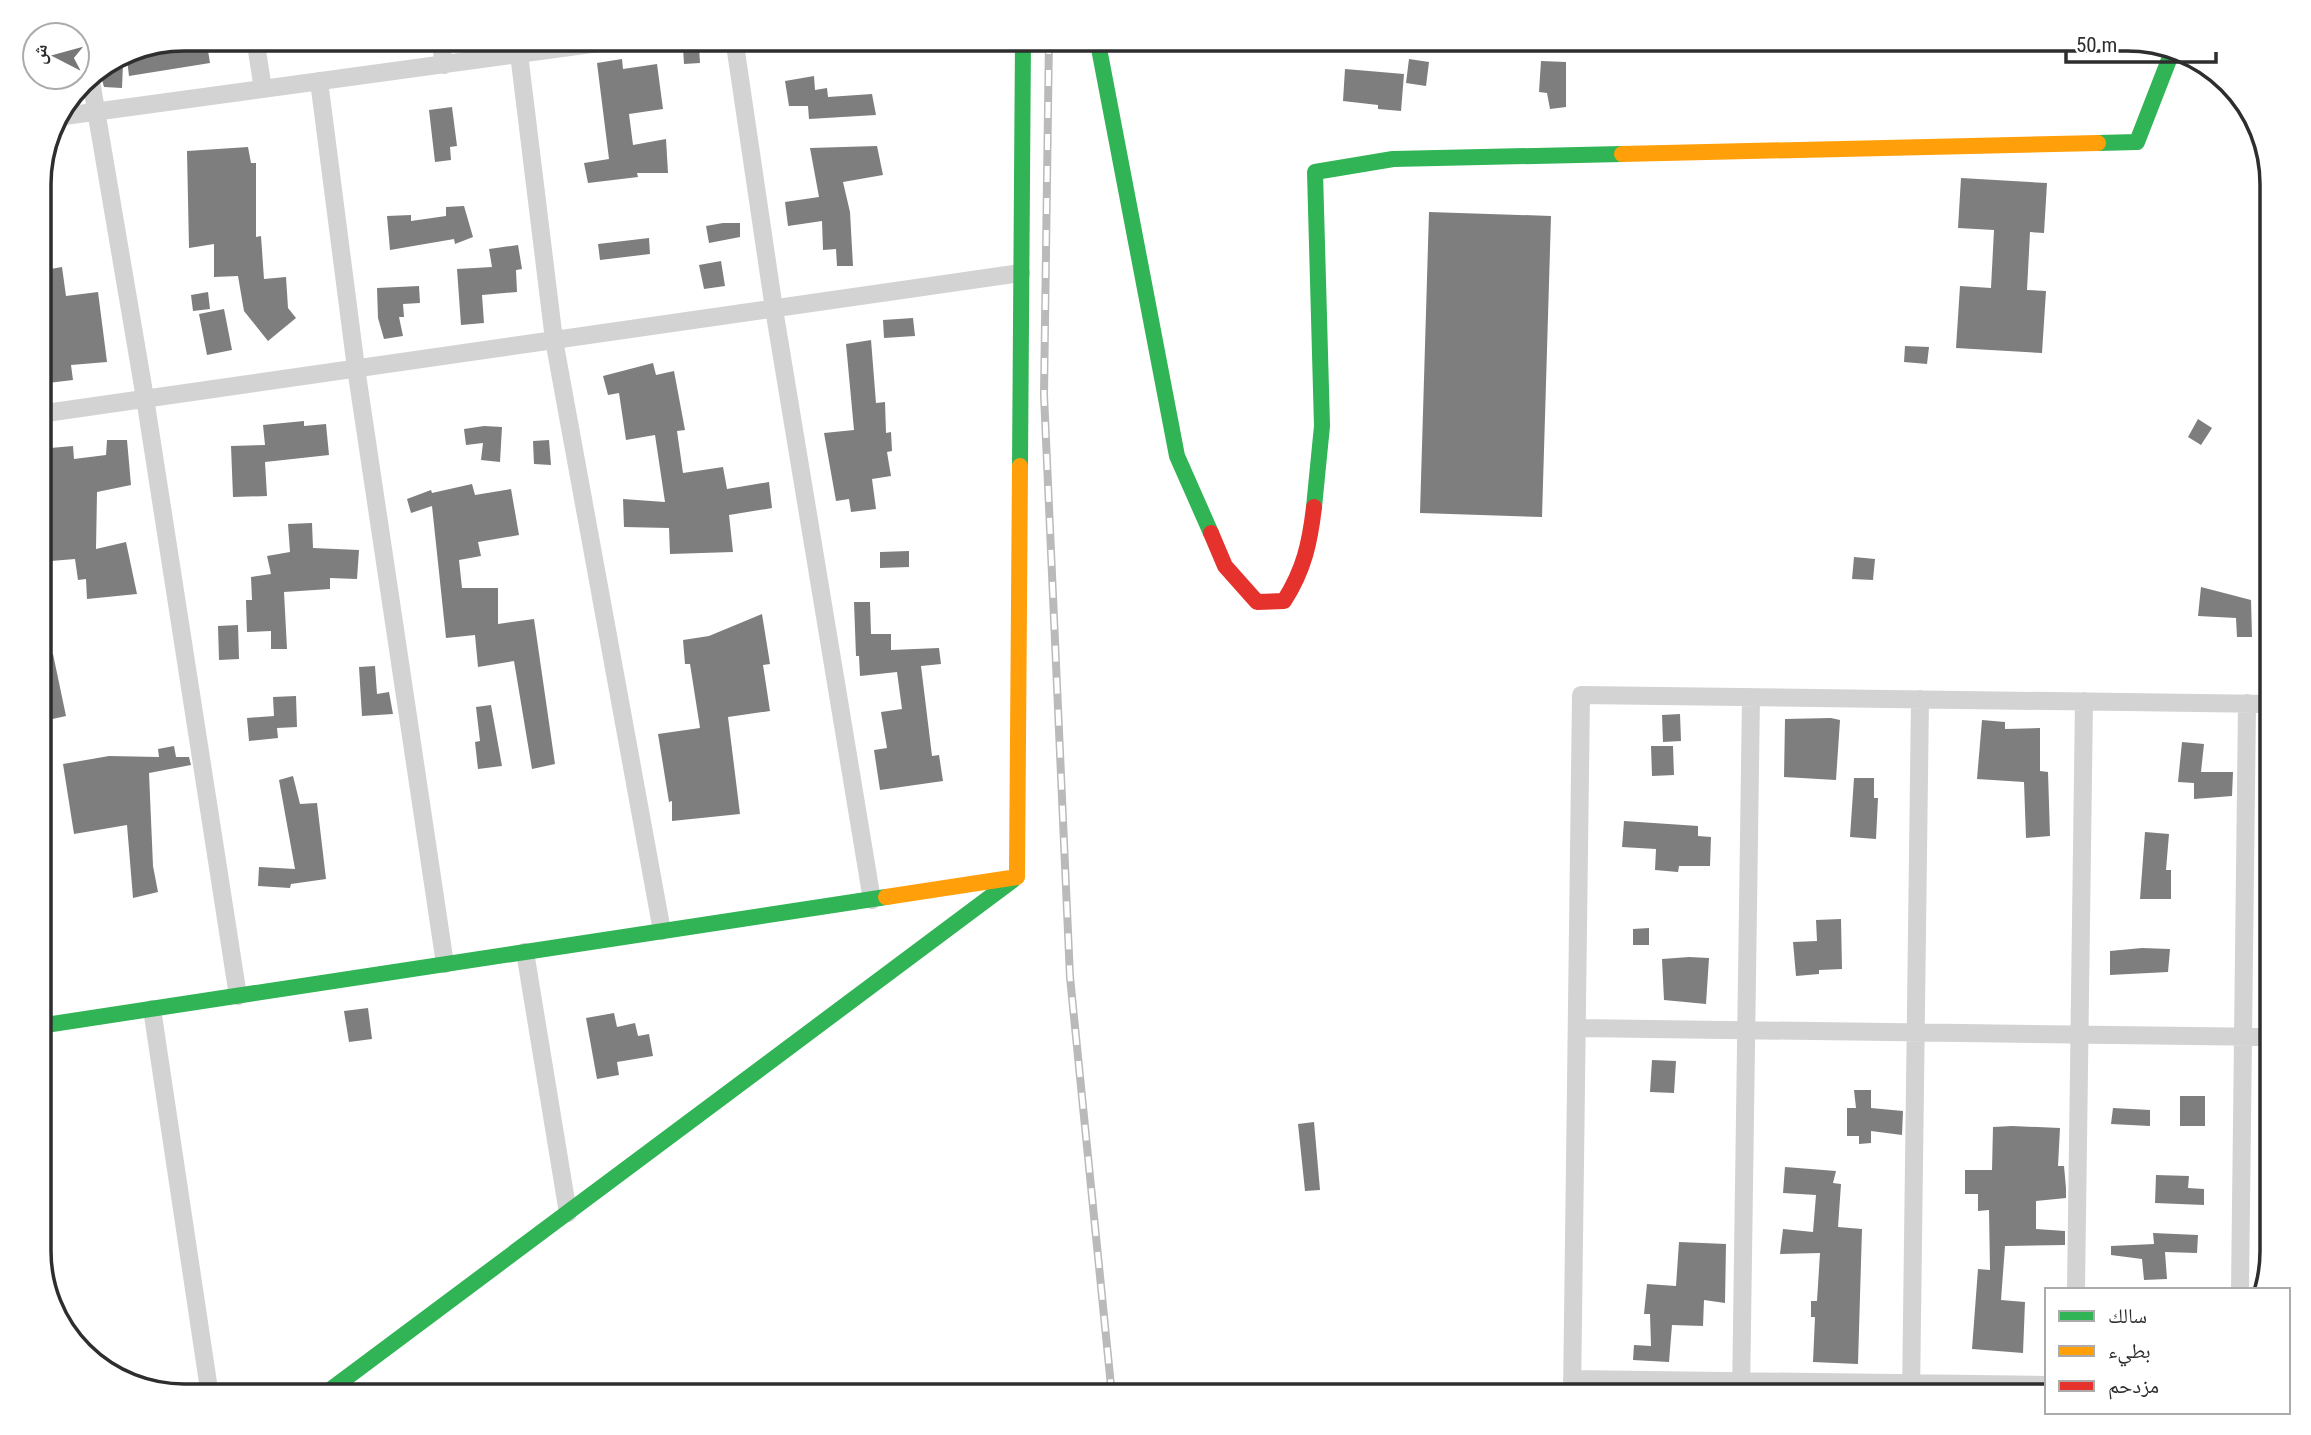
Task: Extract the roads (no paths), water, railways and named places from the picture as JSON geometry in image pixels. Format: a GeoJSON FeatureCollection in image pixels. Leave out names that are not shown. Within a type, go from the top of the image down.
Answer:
{"type":"FeatureCollection","features":[{"type":"Feature","properties":{"kind":"street"},"geometry":{"type":"LineString","coordinates":[[257,51],[263,89]]}},
{"type":"Feature","properties":{"kind":"street"},"geometry":{"type":"LineString","coordinates":[[442,51],[444,65]]}},
{"type":"Feature","properties":{"kind":"street"},"geometry":{"type":"LineString","coordinates":[[70,115],[541,51]]}},
{"type":"Feature","properties":{"kind":"street"},"geometry":{"type":"LineString","coordinates":[[736,51],[774,309],[872,900]]}},
{"type":"Feature","properties":{"kind":"street"},"geometry":{"type":"LineString","coordinates":[[1017,877],[1023,51]]}},
{"type":"Feature","properties":{"kind":"street"},"geometry":{"type":"LineString","coordinates":[[1099,51],[1177,456],[1225,566],[1257,603],[1284,601],[1297,580],[1310,547],[1316,513],[1322,426],[1315,172],[1394,159],[2137,142],[2170,58]]}},
{"type":"Feature","properties":{"kind":"street"},"geometry":{"type":"LineString","coordinates":[[519,54],[554,340],[662,931]]}},
{"type":"Feature","properties":{"kind":"street"},"geometry":{"type":"LineString","coordinates":[[319,81],[356,368],[444,964]]}},
{"type":"Feature","properties":{"kind":"street"},"geometry":{"type":"LineString","coordinates":[[92,88],[145,398],[238,996]]}},
{"type":"Feature","properties":{"kind":"street"},"geometry":{"type":"LineString","coordinates":[[51,412],[1021,273]]}},
{"type":"Feature","properties":{"kind":"street"},"geometry":{"type":"LineString","coordinates":[[1572,1384],[1581,695],[2260,703]]}},
{"type":"Feature","properties":{"kind":"street"},"geometry":{"type":"LineString","coordinates":[[1742,1384],[1751,697]]}},
{"type":"Feature","properties":{"kind":"street"},"geometry":{"type":"LineString","coordinates":[[1911,1384],[1920,699]]}},
{"type":"Feature","properties":{"kind":"street"},"geometry":{"type":"LineString","coordinates":[[2076,1288],[2084,701]]}},
{"type":"Feature","properties":{"kind":"street"},"geometry":{"type":"LineString","coordinates":[[2240,1288],[2248,703]]}},
{"type":"Feature","properties":{"kind":"street"},"geometry":{"type":"LineString","coordinates":[[51,1024],[1017,877]]}},
{"type":"Feature","properties":{"kind":"street"},"geometry":{"type":"LineString","coordinates":[[339,1384],[1017,877]]}},
{"type":"Feature","properties":{"kind":"street"},"geometry":{"type":"LineString","coordinates":[[525,952],[568,1213]]}},
{"type":"Feature","properties":{"kind":"street"},"geometry":{"type":"LineString","coordinates":[[152,1009],[208,1384]]}},
{"type":"Feature","properties":{"kind":"street"},"geometry":{"type":"LineString","coordinates":[[1577,1028],[2260,1037]]}},
{"type":"Feature","properties":{"kind":"railway"},"geometry":{"type":"LineString","coordinates":[[1049,51],[1044,395],[1070,977],[1111,1384]]}}]}
